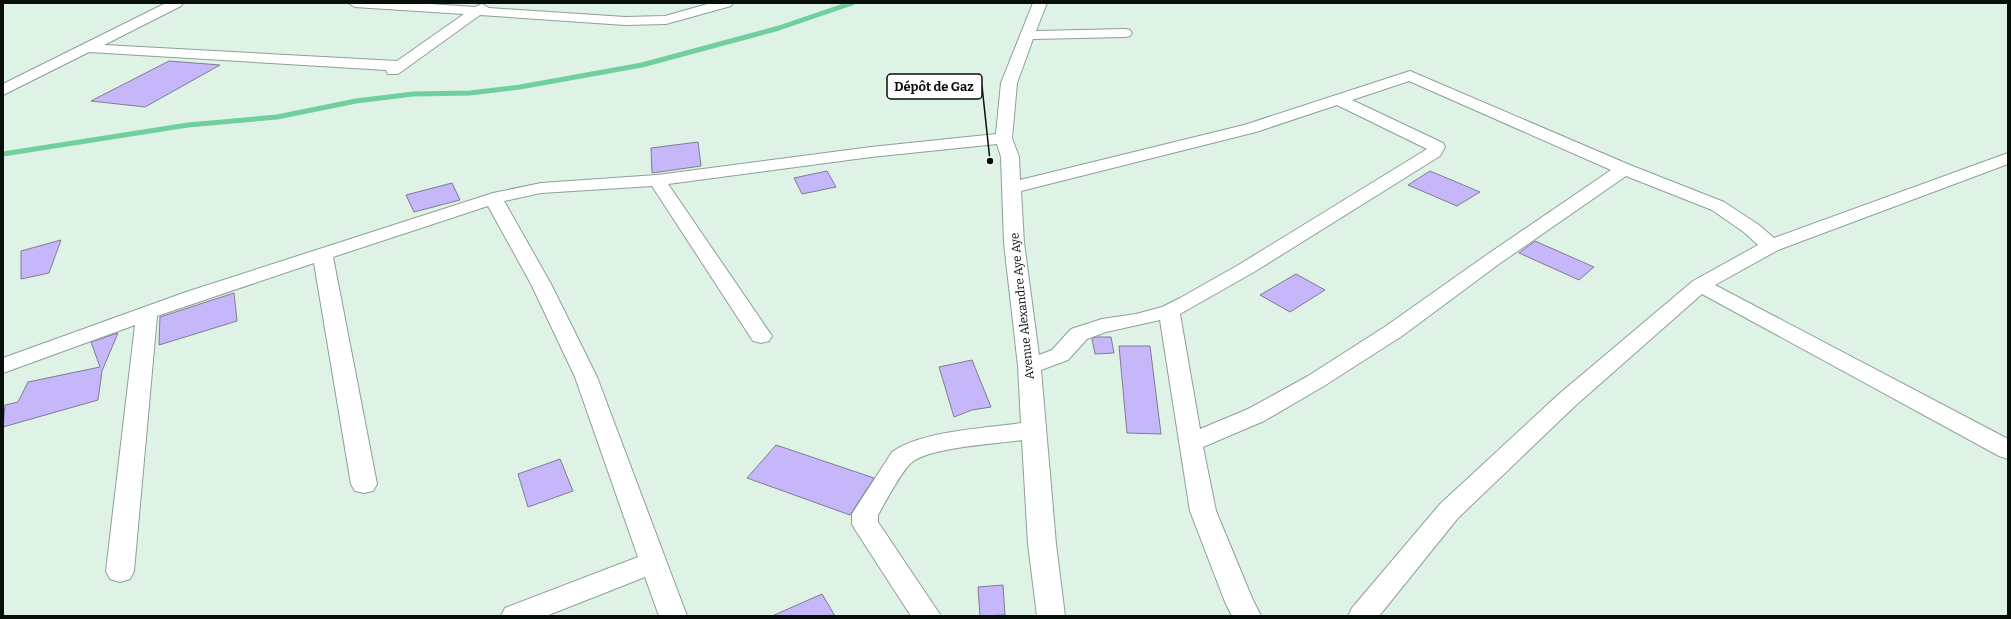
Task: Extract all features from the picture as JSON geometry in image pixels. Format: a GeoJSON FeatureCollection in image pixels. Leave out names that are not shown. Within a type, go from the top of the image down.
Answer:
{"type":"FeatureCollection","features":[{"type":"Feature","properties":{"kind":"street"},"geometry":{"type":"LineString","coordinates":[[3,90],[176,3]]}},
{"type":"Feature","properties":{"kind":"street"},"geometry":{"type":"LineString","coordinates":[[355,3],[484,7],[625,21],[666,20],[726,3]]}},
{"type":"Feature","properties":{"kind":"street","name":"Avenue Alexandre Aye Aye"},"geometry":{"type":"LineString","coordinates":[[1040,3],[1009,83],[1004,138],[1010,157],[1014,243],[1029,366],[1042,544],[1051,616]]}},
{"type":"Feature","properties":{"kind":"street"},"geometry":{"type":"LineString","coordinates":[[86,48],[396,69],[484,7]]}},
{"type":"Feature","properties":{"kind":"street"},"geometry":{"type":"LineString","coordinates":[[625,21],[639,7]]}},
{"type":"Feature","properties":{"kind":"street"},"geometry":{"type":"LineString","coordinates":[[1027,36],[1125,33]]}},
{"type":"Feature","properties":{"kind":"street"},"geometry":{"type":"LineString","coordinates":[[1011,188],[1250,129],[1410,76],[1624,169],[1718,206],[1752,229],[1771,246]]}},
{"type":"Feature","properties":{"kind":"street"},"geometry":{"type":"LineString","coordinates":[[1029,366],[1060,355],[1079,334],[1102,326],[1138,320],[1169,311],[1246,268],[1434,152],[1437,147],[1339,100]]}},
{"type":"Feature","properties":{"kind":"street"},"geometry":{"type":"LineString","coordinates":[[3,366],[193,296],[323,255],[493,198],[541,188],[657,180],[871,152],[1004,138]]}},
{"type":"Feature","properties":{"kind":"street"},"geometry":{"type":"LineString","coordinates":[[1362,616],[1450,511],[1567,400],[1700,285],[1771,246],[2008,158]]}},
{"type":"Feature","properties":{"kind":"street"},"geometry":{"type":"LineString","coordinates":[[1190,443],[1256,415],[1316,382],[1394,331],[1492,260],[1624,169]]}},
{"type":"Feature","properties":{"kind":"street"},"geometry":{"type":"LineString","coordinates":[[657,180],[761,336]]}},
{"type":"Feature","properties":{"kind":"street"},"geometry":{"type":"LineString","coordinates":[[493,198],[541,284],[586,377],[673,616]]}},
{"type":"Feature","properties":{"kind":"street"},"geometry":{"type":"LineString","coordinates":[[323,255],[364,484]]}},
{"type":"Feature","properties":{"kind":"street"},"geometry":{"type":"LineString","coordinates":[[1700,285],[2008,450]]}},
{"type":"Feature","properties":{"kind":"street"},"geometry":{"type":"LineString","coordinates":[[1169,311],[1190,443],[1203,511],[1239,602],[1247,616]]}},
{"type":"Feature","properties":{"kind":"street"},"geometry":{"type":"LineString","coordinates":[[120,571],[147,313]]}},
{"type":"Feature","properties":{"kind":"street"},"geometry":{"type":"LineString","coordinates":[[928,616],[865,524],[866,514],[901,458],[910,451],[934,444],[1034,430]]}},
{"type":"Feature","properties":{"kind":"street"},"geometry":{"type":"LineString","coordinates":[[515,616],[653,562]]}},
{"type":"Feature","properties":{"kind":"building"},"geometry":{"type":"Polygon","coordinates":[[[169,61],[220,65],[145,107],[91,101],[169,61]]]}},
{"type":"Feature","properties":{"kind":"building"},"geometry":{"type":"Polygon","coordinates":[[[698,142],[701,166],[652,173],[651,148],[698,142]]]}},
{"type":"Feature","properties":{"kind":"building"},"geometry":{"type":"Polygon","coordinates":[[[827,171],[836,187],[802,194],[794,178],[827,171]]]}},
{"type":"Feature","properties":{"kind":"building"},"geometry":{"type":"Polygon","coordinates":[[[1430,171],[1480,192],[1457,206],[1408,185],[1430,171]]]}},
{"type":"Feature","properties":{"kind":"building"},"geometry":{"type":"Polygon","coordinates":[[[452,183],[460,200],[414,212],[406,195],[452,183]]]}},
{"type":"Feature","properties":{"kind":"building"},"geometry":{"type":"Polygon","coordinates":[[[61,240],[49,273],[21,279],[21,251],[61,240]]]}},
{"type":"Feature","properties":{"kind":"building"},"geometry":{"type":"Polygon","coordinates":[[[1535,241],[1594,267],[1579,280],[1519,253],[1535,241]]]}},
{"type":"Feature","properties":{"kind":"building"},"geometry":{"type":"Polygon","coordinates":[[[1296,274],[1325,290],[1290,312],[1260,295],[1296,274]]]}},
{"type":"Feature","properties":{"kind":"building"},"geometry":{"type":"Polygon","coordinates":[[[234,293],[237,321],[159,345],[160,317],[234,293]]]}},
{"type":"Feature","properties":{"kind":"building"},"geometry":{"type":"Polygon","coordinates":[[[118,333],[102,371],[98,400],[3,427],[5,405],[18,402],[28,382],[100,367],[91,342],[118,333]]]}},
{"type":"Feature","properties":{"kind":"building"},"geometry":{"type":"Polygon","coordinates":[[[1096,337],[1111,337],[1114,353],[1095,354],[1092,339],[1096,337]]]}},
{"type":"Feature","properties":{"kind":"building"},"geometry":{"type":"Polygon","coordinates":[[[1119,346],[1150,346],[1161,434],[1127,433],[1119,346]]]}},
{"type":"Feature","properties":{"kind":"building"},"geometry":{"type":"Polygon","coordinates":[[[972,360],[991,407],[972,410],[954,417],[939,367],[972,360]]]}},
{"type":"Feature","properties":{"kind":"building"},"geometry":{"type":"Polygon","coordinates":[[[776,445],[874,478],[850,515],[747,478],[776,445]]]}},
{"type":"Feature","properties":{"kind":"building"},"geometry":{"type":"Polygon","coordinates":[[[560,459],[573,491],[528,507],[518,474],[560,459]]]}},
{"type":"Feature","properties":{"kind":"building"},"geometry":{"type":"Polygon","coordinates":[[[1003,585],[1005,615],[980,616],[978,587],[1003,585]]]}},
{"type":"Feature","properties":{"kind":"building"},"geometry":{"type":"Polygon","coordinates":[[[822,594],[835,616],[772,616],[822,594]]]}},
{"type":"Feature","properties":{"kind":"waterway"},"geometry":{"type":"LineString","coordinates":[[3,154],[188,125],[277,117],[356,101],[413,94],[470,93],[520,87],[642,65],[779,28],[852,3]]}},
{"type":"Feature","properties":{"kind":"place","name":"Dépôt de Gaz"},"geometry":{"type":"Point","coordinates":[990,161]}}]}
